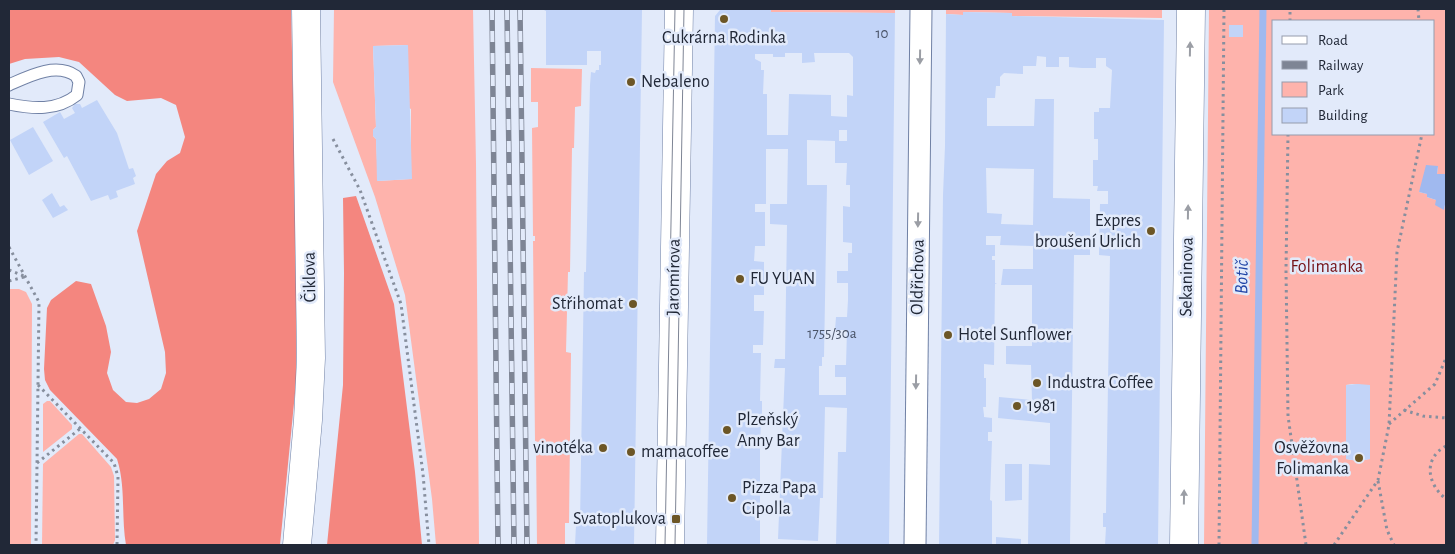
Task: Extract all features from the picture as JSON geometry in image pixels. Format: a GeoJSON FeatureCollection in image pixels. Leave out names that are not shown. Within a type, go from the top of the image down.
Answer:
{"type":"FeatureCollection","features":[{"type":"Feature","properties":{"kind":"main road","name":"Čiklova"},"geometry":{"type":"LineString","coordinates":[[297,545],[312,358],[306,9]]}},
{"type":"Feature","properties":{"kind":"main road","name":"Jaromírova"},"geometry":{"type":"LineString","coordinates":[[670,545],[679,9]]}},
{"type":"Feature","properties":{"kind":"main road","name":"Sekaninova"},"geometry":{"type":"LineString","coordinates":[[1184,545],[1191,9]]}},
{"type":"Feature","properties":{"kind":"street","name":"Oldřichova"},"geometry":{"type":"LineString","coordinates":[[914,545],[921,9]]}},
{"type":"Feature","properties":{"kind":"lane"},"geometry":{"type":"LineString","coordinates":[[9,85],[31,75],[52,70],[71,72],[76,76],[79,88],[77,95],[60,105],[35,108],[9,104]]}},
{"type":"Feature","properties":{"kind":"path"},"geometry":{"type":"LineString","coordinates":[[1219,545],[1224,9]]}},
{"type":"Feature","properties":{"kind":"path"},"geometry":{"type":"LineString","coordinates":[[330,131],[360,190],[400,304],[423,474],[429,545]]}},
{"type":"Feature","properties":{"kind":"path"},"geometry":{"type":"LineString","coordinates":[[1288,135],[1286,270],[1288,416],[1306,545]]}},
{"type":"Feature","properties":{"kind":"path"},"geometry":{"type":"LineString","coordinates":[[1394,545],[1386,530],[1378,480],[1389,425],[1397,252],[1422,135]]}},
{"type":"Feature","properties":{"kind":"path"},"geometry":{"type":"LineString","coordinates":[[9,247],[39,302],[36,545]]}},
{"type":"Feature","properties":{"kind":"path"},"geometry":{"type":"LineString","coordinates":[[9,270],[25,276]]}},
{"type":"Feature","properties":{"kind":"path"},"geometry":{"type":"LineString","coordinates":[[9,281],[25,276]]}},
{"type":"Feature","properties":{"kind":"path"},"geometry":{"type":"LineString","coordinates":[[1389,425],[1435,384],[1446,358]]}},
{"type":"Feature","properties":{"kind":"path"},"geometry":{"type":"LineString","coordinates":[[38,385],[114,463],[118,476],[118,545]]}},
{"type":"Feature","properties":{"kind":"path"},"geometry":{"type":"LineString","coordinates":[[1404,410],[1423,416],[1446,418]]}},
{"type":"Feature","properties":{"kind":"path"},"geometry":{"type":"LineString","coordinates":[[37,463],[81,428]]}},
{"type":"Feature","properties":{"kind":"path"},"geometry":{"type":"LineString","coordinates":[[1446,446],[1435,456],[1431,465],[1430,475],[1436,489],[1446,499]]}},
{"type":"Feature","properties":{"kind":"path"},"geometry":{"type":"LineString","coordinates":[[1334,545],[1378,480]]}},
{"type":"Feature","properties":{"kind":"green space"},"geometry":{"type":"Polygon","coordinates":[[[334,9],[473,9],[479,545],[436,545],[432,499],[405,295],[375,197],[333,82],[334,9]],[[407,45],[373,46],[376,127],[373,130],[373,136],[376,139],[378,181],[411,179],[411,109],[409,108],[407,45]]]}},
{"type":"Feature","properties":{"kind":"green space"},"geometry":{"type":"Polygon","coordinates":[[[771,9],[895,9],[895,13],[771,12],[771,9]]]}},
{"type":"Feature","properties":{"kind":"green space"},"geometry":{"type":"Polygon","coordinates":[[[946,9],[1162,9],[1162,18],[1012,16],[1012,13],[963,12],[963,15],[946,14],[946,9]]]}},
{"type":"Feature","properties":{"kind":"green space","name":"Folimanka"},"geometry":{"type":"Polygon","coordinates":[[[1209,9],[1446,9],[1446,174],[1437,174],[1438,166],[1419,192],[1427,194],[1427,197],[1436,200],[1444,210],[1446,199],[1446,545],[1204,545],[1209,9]],[[1346,385],[1346,459],[1358,461],[1370,459],[1370,386],[1346,385]]]}},
{"type":"Feature","properties":{"kind":"green space"},"geometry":{"type":"Polygon","coordinates":[[[531,68],[582,69],[581,106],[575,107],[574,148],[572,148],[570,272],[568,272],[566,352],[571,353],[569,523],[565,523],[565,545],[537,545],[536,446],[538,446],[538,442],[535,441],[533,241],[535,241],[535,236],[533,236],[532,128],[538,127],[538,102],[531,102],[531,68]]]}},
{"type":"Feature","properties":{"kind":"green space"},"geometry":{"type":"Polygon","coordinates":[[[9,289],[19,289],[26,292],[32,304],[31,545],[9,545],[9,289]]]}},
{"type":"Feature","properties":{"kind":"green space"},"geometry":{"type":"Polygon","coordinates":[[[50,401],[72,425],[72,429],[43,452],[43,404],[50,401]]]}},
{"type":"Feature","properties":{"kind":"green space"},"geometry":{"type":"Polygon","coordinates":[[[79,434],[82,434],[111,467],[114,476],[115,540],[113,545],[42,545],[43,464],[79,434]]]}},
{"type":"Feature","properties":{"kind":"shaded area"},"geometry":{"type":"Polygon","coordinates":[[[9,9],[291,9],[297,267],[296,383],[280,545],[126,545],[120,470],[117,459],[50,390],[45,380],[47,308],[51,300],[76,281],[91,284],[106,326],[111,352],[107,373],[113,390],[126,402],[137,403],[149,399],[161,389],[166,373],[165,352],[137,231],[156,174],[167,161],[180,153],[185,137],[176,105],[161,98],[127,101],[115,95],[79,62],[59,57],[25,59],[9,64],[9,9]]]}},
{"type":"Feature","properties":{"kind":"shaded area"},"geometry":{"type":"Polygon","coordinates":[[[356,196],[394,304],[422,545],[327,545],[343,385],[343,198],[356,196]]]}},
{"type":"Feature","properties":{"kind":"water"},"geometry":{"type":"Polygon","coordinates":[[[1426,165],[1438,166],[1437,174],[1446,174],[1444,210],[1435,205],[1436,200],[1427,197],[1427,194],[1419,192],[1426,165]]]}},
{"type":"Feature","properties":{"kind":"building"},"geometry":{"type":"Polygon","coordinates":[[[545,9],[642,10],[634,545],[575,545],[576,525],[580,524],[584,272],[586,272],[590,85],[591,72],[595,73],[596,70],[599,70],[599,65],[601,65],[601,51],[587,51],[587,65],[546,65],[545,9]]]}},
{"type":"Feature","properties":{"kind":"building"},"geometry":{"type":"Polygon","coordinates":[[[771,9],[771,12],[895,13],[889,545],[836,545],[838,452],[846,452],[847,408],[825,407],[823,498],[820,498],[818,541],[778,539],[785,368],[774,368],[775,359],[785,359],[787,225],[770,224],[770,204],[787,204],[788,149],[766,149],[766,204],[755,204],[755,212],[765,212],[765,246],[755,246],[754,261],[764,262],[764,295],[754,295],[754,311],[764,311],[763,345],[753,345],[753,353],[761,353],[760,545],[707,545],[715,16],[720,10],[771,9]],[[785,53],[785,57],[773,57],[773,54],[755,54],[755,59],[761,62],[761,70],[764,70],[763,94],[767,94],[767,135],[788,135],[789,94],[831,95],[831,116],[847,117],[847,95],[853,96],[853,57],[849,53],[814,53],[815,62],[802,63],[802,53],[785,53]],[[839,130],[839,141],[847,141],[847,130],[839,130]],[[807,140],[807,185],[827,185],[824,357],[822,357],[822,366],[819,366],[819,395],[846,395],[846,377],[835,377],[835,365],[846,365],[847,330],[835,330],[836,317],[847,317],[848,283],[837,283],[837,271],[848,271],[848,253],[852,253],[852,243],[843,242],[843,206],[850,207],[850,185],[846,185],[847,163],[835,163],[835,141],[807,140]]]}},
{"type":"Feature","properties":{"kind":"building"},"geometry":{"type":"Polygon","coordinates":[[[963,12],[1012,13],[1012,16],[1164,20],[1158,545],[1105,545],[1106,527],[1103,527],[1103,513],[1106,513],[1110,256],[1099,255],[1100,204],[1108,204],[1108,191],[1097,191],[1098,186],[1093,186],[1093,160],[1098,160],[1098,139],[1094,139],[1094,112],[1099,112],[1099,108],[1110,108],[1112,70],[1106,66],[1106,58],[1096,58],[1096,68],[1069,67],[1069,57],[1059,57],[1059,67],[1046,67],[1046,57],[1037,56],[1036,66],[1023,66],[1023,74],[1004,73],[1000,77],[1000,86],[996,86],[995,98],[987,98],[987,126],[1034,126],[1035,99],[1054,99],[1053,198],[1090,199],[1090,255],[1074,255],[1070,545],[1028,545],[1029,464],[1050,465],[1050,423],[998,418],[999,397],[1032,400],[1031,365],[1006,364],[1006,346],[1032,346],[1032,285],[1001,285],[1003,269],[1033,269],[1033,246],[1000,245],[1001,236],[986,236],[986,245],[995,245],[995,256],[992,256],[992,260],[995,260],[995,283],[997,283],[995,284],[994,365],[984,364],[986,407],[983,407],[984,417],[992,418],[992,432],[988,432],[988,441],[992,441],[990,500],[992,501],[992,545],[939,545],[946,14],[963,15],[963,12]],[[986,168],[987,213],[1002,214],[1001,224],[1033,225],[1034,169],[986,168]]]}},
{"type":"Feature","properties":{"kind":"building"},"geometry":{"type":"Polygon","coordinates":[[[1229,25],[1243,25],[1243,37],[1229,37],[1229,25]]]}},
{"type":"Feature","properties":{"kind":"building"},"geometry":{"type":"Polygon","coordinates":[[[408,45],[412,179],[377,181],[376,139],[373,136],[373,130],[376,127],[373,46],[408,45]]]}},
{"type":"Feature","properties":{"kind":"building"},"geometry":{"type":"Polygon","coordinates":[[[97,100],[117,133],[129,169],[133,168],[136,176],[133,178],[135,184],[116,191],[118,197],[110,200],[108,195],[91,201],[67,156],[64,158],[43,122],[60,112],[64,119],[75,113],[72,108],[75,104],[80,104],[82,108],[97,100]]]}},
{"type":"Feature","properties":{"kind":"building"},"geometry":{"type":"Polygon","coordinates":[[[33,127],[53,161],[29,175],[10,140],[33,127]]]}},
{"type":"Feature","properties":{"kind":"building"},"geometry":{"type":"Polygon","coordinates":[[[52,193],[60,207],[64,205],[68,210],[53,218],[42,200],[52,193]]]}},
{"type":"Feature","properties":{"kind":"building"},"geometry":{"type":"Polygon","coordinates":[[[1346,385],[1370,385],[1370,459],[1358,461],[1346,459],[1346,385]]]}},
{"type":"Feature","properties":{"kind":"building"},"geometry":{"type":"Polygon","coordinates":[[[1005,464],[1022,464],[1022,500],[1005,501],[1005,464]]]}},
{"type":"Feature","properties":{"kind":"building"},"geometry":{"type":"Polygon","coordinates":[[[996,537],[1021,539],[1021,545],[996,545],[996,537]]]}},
{"type":"Feature","properties":{"kind":"waterway","name":"Botič"},"geometry":{"type":"LineString","coordinates":[[1255,545],[1263,9]]}},
{"type":"Feature","properties":{"kind":"tram line"},"geometry":{"type":"LineString","coordinates":[[665,545],[675,9]]}},
{"type":"Feature","properties":{"kind":"tram line"},"geometry":{"type":"LineString","coordinates":[[675,545],[684,9]]}},
{"type":"Feature","properties":{"kind":"railway"},"geometry":{"type":"LineString","coordinates":[[492,9],[498,545]]}},
{"type":"Feature","properties":{"kind":"railway"},"geometry":{"type":"LineString","coordinates":[[507,9],[514,545]]}},
{"type":"Feature","properties":{"kind":"railway"},"geometry":{"type":"LineString","coordinates":[[520,9],[527,545]]}},
{"type":"Feature","properties":{"kind":"place","name":"Cukrárna Rodinka"},"geometry":{"type":"Point","coordinates":[724,19]}},
{"type":"Feature","properties":{"kind":"place","name":"Nebaleno"},"geometry":{"type":"Point","coordinates":[631,82]}},
{"type":"Feature","properties":{"kind":"place","name":"Expres broušení Urlich"},"geometry":{"type":"Point","coordinates":[1151,231]}},
{"type":"Feature","properties":{"kind":"place","name":"FU YUAN"},"geometry":{"type":"Point","coordinates":[740,279]}},
{"type":"Feature","properties":{"kind":"place","name":"Střihomat"},"geometry":{"type":"Point","coordinates":[633,304]}},
{"type":"Feature","properties":{"kind":"place","name":"Hotel Sunflower"},"geometry":{"type":"Point","coordinates":[948,335]}},
{"type":"Feature","properties":{"kind":"place","name":"Industra Coffee"},"geometry":{"type":"Point","coordinates":[1037,383]}},
{"type":"Feature","properties":{"kind":"place","name":"1981"},"geometry":{"type":"Point","coordinates":[1017,406]}},
{"type":"Feature","properties":{"kind":"place","name":"Plzeňský Anny Bar"},"geometry":{"type":"Point","coordinates":[727,430]}},
{"type":"Feature","properties":{"kind":"place","name":"vinotéka"},"geometry":{"type":"Point","coordinates":[603,448]}},
{"type":"Feature","properties":{"kind":"place","name":"mamacoffee"},"geometry":{"type":"Point","coordinates":[631,452]}},
{"type":"Feature","properties":{"kind":"place","name":"Osvěžovna Folimanka"},"geometry":{"type":"Point","coordinates":[1359,458]}},
{"type":"Feature","properties":{"kind":"place","name":"Pizza Papa Cipolla"},"geometry":{"type":"Point","coordinates":[732,498]}},
{"type":"Feature","properties":{"kind":"place","name":"Svatoplukova"},"geometry":{"type":"Point","coordinates":[676,519]}}]}
